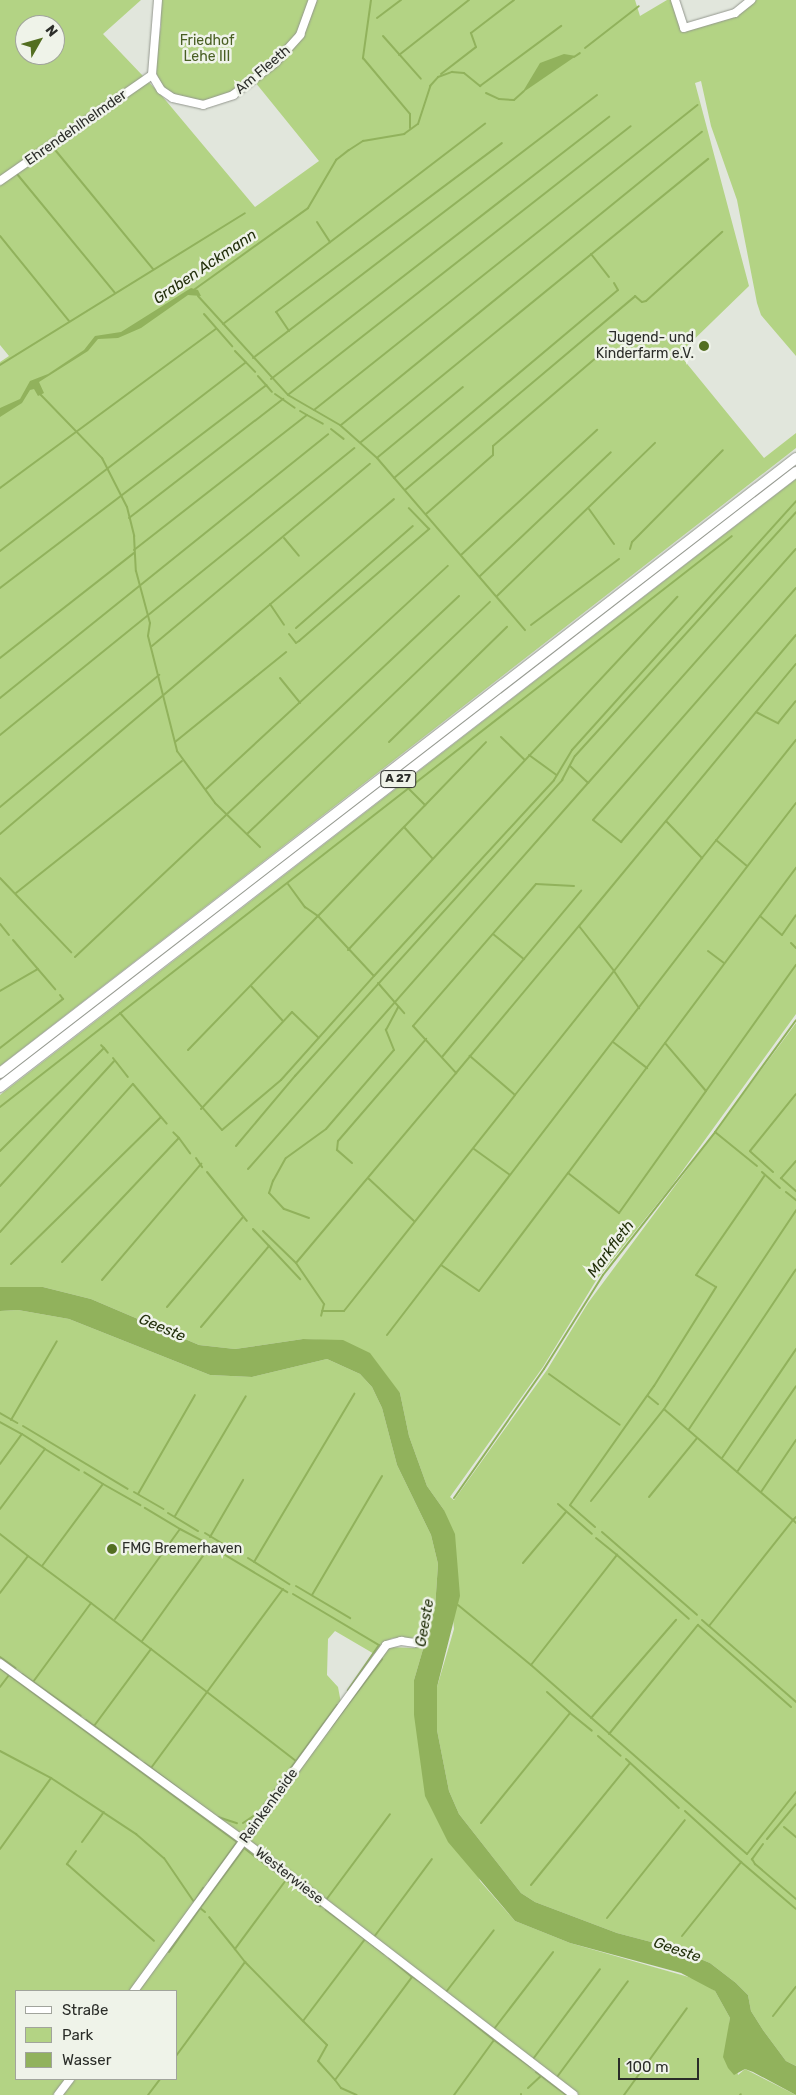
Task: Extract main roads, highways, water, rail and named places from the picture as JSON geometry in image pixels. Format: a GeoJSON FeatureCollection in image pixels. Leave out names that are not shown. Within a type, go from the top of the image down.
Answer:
{"type":"FeatureCollection","features":[{"type":"Feature","properties":{"kind":"highway","name":"A 27"},"geometry":{"type":"LineString","coordinates":[[0,1073],[796,458]]}},
{"type":"Feature","properties":{"kind":"highway","name":"A 27"},"geometry":{"type":"LineString","coordinates":[[0,1087],[796,472]]}},
{"type":"Feature","properties":{"kind":"water"},"geometry":{"type":"Polygon","coordinates":[[[564,54],[576,56],[522,93],[540,63],[564,54]]]}},
{"type":"Feature","properties":{"kind":"water"},"geometry":{"type":"Polygon","coordinates":[[[191,288],[198,290],[201,296],[188,295],[141,328],[118,338],[98,339],[88,351],[39,382],[44,393],[38,396],[34,389],[30,390],[22,403],[0,417],[0,408],[20,399],[30,381],[48,374],[84,350],[95,336],[121,332],[191,288]]]}},
{"type":"Feature","properties":{"kind":"water","name":"Geeste"},"geometry":{"type":"Polygon","coordinates":[[[0,1287],[43,1287],[91,1299],[199,1345],[235,1349],[303,1339],[343,1340],[370,1353],[400,1393],[409,1436],[427,1486],[444,1510],[455,1534],[460,1596],[437,1687],[437,1730],[449,1791],[459,1814],[521,1893],[535,1902],[617,1933],[674,1948],[710,1963],[736,1983],[748,1995],[751,2011],[763,2030],[786,2061],[796,2066],[796,2095],[753,2072],[745,2069],[734,2075],[728,2068],[723,2057],[730,2018],[715,1991],[681,1973],[570,1943],[515,1921],[448,1842],[425,1796],[414,1715],[414,1680],[435,1608],[438,1564],[431,1535],[397,1465],[382,1408],[372,1387],[360,1374],[327,1359],[252,1377],[210,1375],[69,1319],[18,1310],[0,1311],[0,1287]]]}},
{"type":"Feature","properties":{"kind":"waterway"},"geometry":{"type":"LineString","coordinates":[[371,0],[363,58],[410,114],[410,128]]}},
{"type":"Feature","properties":{"kind":"waterway"},"geometry":{"type":"LineString","coordinates":[[377,18],[401,0]]}},
{"type":"Feature","properties":{"kind":"waterway"},"geometry":{"type":"LineString","coordinates":[[399,55],[469,0]]}},
{"type":"Feature","properties":{"kind":"waterway"},"geometry":{"type":"LineString","coordinates":[[441,74],[476,47],[471,33],[514,0]]}},
{"type":"Feature","properties":{"kind":"waterway"},"geometry":{"type":"LineString","coordinates":[[585,48],[639,6]]}},
{"type":"Feature","properties":{"kind":"waterway","name":"Graben Ackmann"},"geometry":{"type":"LineString","coordinates":[[195,289],[308,208],[336,160],[349,150],[363,141],[404,134],[418,124],[430,86],[438,77],[452,72],[464,73],[480,86],[561,26]]}},
{"type":"Feature","properties":{"kind":"waterway"},"geometry":{"type":"LineString","coordinates":[[383,36],[421,79]]}},
{"type":"Feature","properties":{"kind":"waterway"},"geometry":{"type":"LineString","coordinates":[[574,57],[580,53]]}},
{"type":"Feature","properties":{"kind":"waterway"},"geometry":{"type":"LineString","coordinates":[[486,93],[499,99],[514,100],[524,91]]}},
{"type":"Feature","properties":{"kind":"waterway"},"geometry":{"type":"LineString","coordinates":[[253,358],[597,95]]}},
{"type":"Feature","properties":{"kind":"waterway"},"geometry":{"type":"LineString","coordinates":[[314,410],[698,105]]}},
{"type":"Feature","properties":{"kind":"waterway"},"geometry":{"type":"LineString","coordinates":[[271,379],[609,117]]}},
{"type":"Feature","properties":{"kind":"waterway"},"geometry":{"type":"LineString","coordinates":[[223,324],[485,124]]}},
{"type":"Feature","properties":{"kind":"waterway"},"geometry":{"type":"LineString","coordinates":[[289,394],[631,126]]}},
{"type":"Feature","properties":{"kind":"waterway"},"geometry":{"type":"LineString","coordinates":[[341,425],[702,132]]}},
{"type":"Feature","properties":{"kind":"waterway"},"geometry":{"type":"LineString","coordinates":[[289,331],[276,312],[502,143]]}},
{"type":"Feature","properties":{"kind":"waterway"},"geometry":{"type":"LineString","coordinates":[[56,151],[153,269]]}},
{"type":"Feature","properties":{"kind":"waterway"},"geometry":{"type":"LineString","coordinates":[[361,442],[708,159]]}},
{"type":"Feature","properties":{"kind":"waterway"},"geometry":{"type":"LineString","coordinates":[[17,174],[115,293]]}},
{"type":"Feature","properties":{"kind":"waterway"},"geometry":{"type":"LineString","coordinates":[[0,365],[245,213]]}},
{"type":"Feature","properties":{"kind":"waterway"},"geometry":{"type":"LineString","coordinates":[[317,222],[330,242]]}},
{"type":"Feature","properties":{"kind":"waterway"},"geometry":{"type":"LineString","coordinates":[[405,490],[635,296],[642,302],[646,301],[722,232]]}},
{"type":"Feature","properties":{"kind":"waterway"},"geometry":{"type":"LineString","coordinates":[[0,236],[69,321]]}},
{"type":"Feature","properties":{"kind":"waterway"},"geometry":{"type":"LineString","coordinates":[[591,254],[609,277]]}},
{"type":"Feature","properties":{"kind":"waterway"},"geometry":{"type":"LineString","coordinates":[[394,478],[618,290],[614,283]]}},
{"type":"Feature","properties":{"kind":"waterway"},"geometry":{"type":"LineString","coordinates":[[198,296],[288,395],[340,425],[377,458],[525,630]]}},
{"type":"Feature","properties":{"kind":"waterway"},"geometry":{"type":"LineString","coordinates":[[204,314],[232,346]]}},
{"type":"Feature","properties":{"kind":"waterway"},"geometry":{"type":"LineString","coordinates":[[0,488],[216,329]]}},
{"type":"Feature","properties":{"kind":"waterway"},"geometry":{"type":"LineString","coordinates":[[235,351],[255,372]]}},
{"type":"Feature","properties":{"kind":"waterway"},"geometry":{"type":"LineString","coordinates":[[426,514],[493,455],[493,446],[598,356]]}},
{"type":"Feature","properties":{"kind":"waterway"},"geometry":{"type":"LineString","coordinates":[[0,551],[246,362]]}},
{"type":"Feature","properties":{"kind":"waterway"},"geometry":{"type":"LineString","coordinates":[[0,588],[266,385],[258,376]]}},
{"type":"Feature","properties":{"kind":"waterway"},"geometry":{"type":"LineString","coordinates":[[266,385],[272,392]]}},
{"type":"Feature","properties":{"kind":"waterway"},"geometry":{"type":"LineString","coordinates":[[378,457],[463,387]]}},
{"type":"Feature","properties":{"kind":"waterway"},"geometry":{"type":"LineString","coordinates":[[39,393],[102,458],[127,507],[134,536],[136,571],[150,623],[148,636],[177,751],[215,803],[260,847]]}},
{"type":"Feature","properties":{"kind":"waterway"},"geometry":{"type":"LineString","coordinates":[[275,394],[295,408]]}},
{"type":"Feature","properties":{"kind":"waterway"},"geometry":{"type":"LineString","coordinates":[[129,518],[283,399]]}},
{"type":"Feature","properties":{"kind":"waterway"},"geometry":{"type":"LineString","coordinates":[[134,550],[307,415],[300,411]]}},
{"type":"Feature","properties":{"kind":"waterway"},"geometry":{"type":"LineString","coordinates":[[307,415],[323,424]]}},
{"type":"Feature","properties":{"kind":"waterway"},"geometry":{"type":"LineString","coordinates":[[331,429],[344,439]]}},
{"type":"Feature","properties":{"kind":"waterway"},"geometry":{"type":"LineString","coordinates":[[461,555],[597,430]]}},
{"type":"Feature","properties":{"kind":"waterway"},"geometry":{"type":"LineString","coordinates":[[0,698],[328,434]]}},
{"type":"Feature","properties":{"kind":"waterway"},"geometry":{"type":"LineString","coordinates":[[497,596],[655,443]]}},
{"type":"Feature","properties":{"kind":"waterway"},"geometry":{"type":"LineString","coordinates":[[0,735],[354,448]]}},
{"type":"Feature","properties":{"kind":"waterway"},"geometry":{"type":"LineString","coordinates":[[630,549],[632,542],[723,450]]}},
{"type":"Feature","properties":{"kind":"waterway"},"geometry":{"type":"LineString","coordinates":[[480,576],[611,452]]}},
{"type":"Feature","properties":{"kind":"waterway"},"geometry":{"type":"LineString","coordinates":[[152,646],[370,464]]}},
{"type":"Feature","properties":{"kind":"waterway"},"geometry":{"type":"LineString","coordinates":[[0,834],[394,499]]}},
{"type":"Feature","properties":{"kind":"waterway"},"geometry":{"type":"LineString","coordinates":[[188,1050],[318,916],[374,976],[554,780],[572,750],[796,501]]}},
{"type":"Feature","properties":{"kind":"waterway"},"geometry":{"type":"LineString","coordinates":[[289,634],[296,643],[299,641],[429,529],[409,508]]}},
{"type":"Feature","properties":{"kind":"waterway"},"geometry":{"type":"LineString","coordinates":[[589,509],[614,544]]}},
{"type":"Feature","properties":{"kind":"waterway"},"geometry":{"type":"LineString","coordinates":[[236,1146],[295,1076],[562,780],[575,756],[796,512]]}},
{"type":"Feature","properties":{"kind":"waterway"},"geometry":{"type":"LineString","coordinates":[[296,628],[413,526]]}},
{"type":"Feature","properties":{"kind":"waterway"},"geometry":{"type":"LineString","coordinates":[[0,1107],[732,536]]}},
{"type":"Feature","properties":{"kind":"waterway"},"geometry":{"type":"LineString","coordinates":[[284,538],[299,556]]}},
{"type":"Feature","properties":{"kind":"waterway"},"geometry":{"type":"LineString","coordinates":[[570,766],[588,783],[796,549]]}},
{"type":"Feature","properties":{"kind":"waterway"},"geometry":{"type":"LineString","coordinates":[[0,658],[134,553]]}},
{"type":"Feature","properties":{"kind":"waterway"},"geometry":{"type":"LineString","coordinates":[[531,625],[619,559]]}},
{"type":"Feature","properties":{"kind":"waterway"},"geometry":{"type":"LineString","coordinates":[[206,789],[448,566]]}},
{"type":"Feature","properties":{"kind":"waterway"},"geometry":{"type":"LineString","coordinates":[[796,588],[593,820],[621,842],[796,635]]}},
{"type":"Feature","properties":{"kind":"waterway"},"geometry":{"type":"LineString","coordinates":[[75,957],[459,596]]}},
{"type":"Feature","properties":{"kind":"waterway"},"geometry":{"type":"LineString","coordinates":[[348,950],[677,597]]}},
{"type":"Feature","properties":{"kind":"waterway"},"geometry":{"type":"LineString","coordinates":[[247,834],[490,602]]}},
{"type":"Feature","properties":{"kind":"waterway"},"geometry":{"type":"LineString","coordinates":[[270,604],[284,625]]}},
{"type":"Feature","properties":{"kind":"waterway"},"geometry":{"type":"LineString","coordinates":[[389,742],[507,627]]}},
{"type":"Feature","properties":{"kind":"waterway"},"geometry":{"type":"LineString","coordinates":[[175,742],[286,652]]}},
{"type":"Feature","properties":{"kind":"waterway"},"geometry":{"type":"LineString","coordinates":[[579,926],[796,664]]}},
{"type":"Feature","properties":{"kind":"waterway"},"geometry":{"type":"LineString","coordinates":[[0,807],[159,675]]}},
{"type":"Feature","properties":{"kind":"waterway"},"geometry":{"type":"LineString","coordinates":[[280,678],[300,703]]}},
{"type":"Feature","properties":{"kind":"waterway"},"geometry":{"type":"LineString","coordinates":[[756,712],[778,723],[796,701]]}},
{"type":"Feature","properties":{"kind":"waterway"},"geometry":{"type":"LineString","coordinates":[[501,737],[524,759]]}},
{"type":"Feature","properties":{"kind":"waterway"},"geometry":{"type":"LineString","coordinates":[[666,821],[702,858],[796,740]]}},
{"type":"Feature","properties":{"kind":"waterway"},"geometry":{"type":"LineString","coordinates":[[404,827],[486,742]]}},
{"type":"Feature","properties":{"kind":"waterway"},"geometry":{"type":"LineString","coordinates":[[529,755],[557,775]]}},
{"type":"Feature","properties":{"kind":"waterway"},"geometry":{"type":"LineString","coordinates":[[16,893],[182,761]]}},
{"type":"Feature","properties":{"kind":"waterway"},"geometry":{"type":"LineString","coordinates":[[248,1169],[588,783]]}},
{"type":"Feature","properties":{"kind":"waterway"},"geometry":{"type":"LineString","coordinates":[[409,789],[425,805]]}},
{"type":"Feature","properties":{"kind":"waterway"},"geometry":{"type":"LineString","coordinates":[[387,1335],[796,803]]}},
{"type":"Feature","properties":{"kind":"waterway"},"geometry":{"type":"LineString","coordinates":[[288,884],[305,907],[318,916],[404,827],[432,858]]}},
{"type":"Feature","properties":{"kind":"waterway"},"geometry":{"type":"LineString","coordinates":[[716,840],[747,866]]}},
{"type":"Feature","properties":{"kind":"waterway"},"geometry":{"type":"LineString","coordinates":[[574,886],[536,884],[413,1026],[456,1073],[579,926],[614,971],[702,858]]}},
{"type":"Feature","properties":{"kind":"waterway"},"geometry":{"type":"LineString","coordinates":[[665,1043],[796,868]]}},
{"type":"Feature","properties":{"kind":"waterway"},"geometry":{"type":"LineString","coordinates":[[0,878],[71,952]]}},
{"type":"Feature","properties":{"kind":"waterway"},"geometry":{"type":"LineString","coordinates":[[442,1057],[581,891]]}},
{"type":"Feature","properties":{"kind":"waterway"},"geometry":{"type":"LineString","coordinates":[[760,916],[782,935],[796,915]]}},
{"type":"Feature","properties":{"kind":"waterway"},"geometry":{"type":"LineString","coordinates":[[0,924],[9,935]]}},
{"type":"Feature","properties":{"kind":"waterway"},"geometry":{"type":"LineString","coordinates":[[493,934],[524,959]]}},
{"type":"Feature","properties":{"kind":"waterway"},"geometry":{"type":"LineString","coordinates":[[13,940],[55,989]]}},
{"type":"Feature","properties":{"kind":"waterway"},"geometry":{"type":"LineString","coordinates":[[791,943],[796,948]]}},
{"type":"Feature","properties":{"kind":"waterway"},"geometry":{"type":"LineString","coordinates":[[708,951],[724,963]]}},
{"type":"Feature","properties":{"kind":"waterway"},"geometry":{"type":"LineString","coordinates":[[706,1091],[796,965]]}},
{"type":"Feature","properties":{"kind":"waterway"},"geometry":{"type":"LineString","coordinates":[[0,991],[38,969]]}},
{"type":"Feature","properties":{"kind":"waterway"},"geometry":{"type":"LineString","coordinates":[[515,1095],[614,971],[639,1008]]}},
{"type":"Feature","properties":{"kind":"waterway"},"geometry":{"type":"LineString","coordinates":[[120,1013],[222,1130],[281,1080],[374,976]]}},
{"type":"Feature","properties":{"kind":"waterway"},"geometry":{"type":"LineString","coordinates":[[378,983],[404,1013]]}},
{"type":"Feature","properties":{"kind":"waterway"},"geometry":{"type":"LineString","coordinates":[[251,986],[283,1021]]}},
{"type":"Feature","properties":{"kind":"waterway"},"geometry":{"type":"LineString","coordinates":[[0,1048],[63,999],[60,995]]}},
{"type":"Feature","properties":{"kind":"waterway"},"geometry":{"type":"LineString","coordinates":[[309,1218],[284,1209],[269,1193],[273,1181],[286,1158],[326,1129],[394,1050],[386,1030],[398,1007]]}},
{"type":"Feature","properties":{"kind":"waterway"},"geometry":{"type":"LineString","coordinates":[[201,1109],[292,1012],[319,1038]]}},
{"type":"Feature","properties":{"kind":"waterway","name":"Markfleth"},"geometry":{"type":"LineString","coordinates":[[454,1498],[544,1369],[603,1275],[715,1132],[796,1020]]}},
{"type":"Feature","properties":{"kind":"waterway"},"geometry":{"type":"LineString","coordinates":[[352,1163],[337,1150],[338,1141],[426,1039]]}},
{"type":"Feature","properties":{"kind":"waterway"},"geometry":{"type":"LineString","coordinates":[[613,1042],[647,1068]]}},
{"type":"Feature","properties":{"kind":"waterway"},"geometry":{"type":"LineString","coordinates":[[441,1265],[479,1291],[568,1173],[619,1213],[706,1091],[665,1043],[568,1173]]}},
{"type":"Feature","properties":{"kind":"waterway"},"geometry":{"type":"LineString","coordinates":[[0,1151],[104,1048],[101,1045]]}},
{"type":"Feature","properties":{"kind":"waterway"},"geometry":{"type":"LineString","coordinates":[[104,1048],[108,1053]]}},
{"type":"Feature","properties":{"kind":"waterway"},"geometry":{"type":"LineString","coordinates":[[322,1311],[344,1311],[515,1095],[470,1056]]}},
{"type":"Feature","properties":{"kind":"waterway"},"geometry":{"type":"LineString","coordinates":[[113,1058],[128,1077]]}},
{"type":"Feature","properties":{"kind":"waterway"},"geometry":{"type":"LineString","coordinates":[[0,1186],[114,1061]]}},
{"type":"Feature","properties":{"kind":"waterway"},"geometry":{"type":"LineString","coordinates":[[296,1263],[456,1073]]}},
{"type":"Feature","properties":{"kind":"waterway"},"geometry":{"type":"LineString","coordinates":[[0,1232],[133,1084],[167,1124]]}},
{"type":"Feature","properties":{"kind":"waterway"},"geometry":{"type":"LineString","coordinates":[[773,1172],[750,1151],[796,1094]]}},
{"type":"Feature","properties":{"kind":"waterway"},"geometry":{"type":"LineString","coordinates":[[11,1264],[161,1117]]}},
{"type":"Feature","properties":{"kind":"waterway"},"geometry":{"type":"LineString","coordinates":[[62,1262],[179,1138],[173,1132]]}},
{"type":"Feature","properties":{"kind":"waterway"},"geometry":{"type":"LineString","coordinates":[[715,1132],[757,1166]]}},
{"type":"Feature","properties":{"kind":"waterway"},"geometry":{"type":"LineString","coordinates":[[179,1138],[190,1153]]}},
{"type":"Feature","properties":{"kind":"waterway"},"geometry":{"type":"LineString","coordinates":[[474,1149],[510,1175]]}},
{"type":"Feature","properties":{"kind":"waterway"},"geometry":{"type":"LineString","coordinates":[[196,1158],[202,1167]]}},
{"type":"Feature","properties":{"kind":"waterway"},"geometry":{"type":"LineString","coordinates":[[796,1161],[781,1178],[796,1191]]}},
{"type":"Feature","properties":{"kind":"waterway"},"geometry":{"type":"LineString","coordinates":[[102,1280],[201,1164]]}},
{"type":"Feature","properties":{"kind":"waterway"},"geometry":{"type":"LineString","coordinates":[[207,1172],[247,1221]]}},
{"type":"Feature","properties":{"kind":"waterway"},"geometry":{"type":"LineString","coordinates":[[762,1172],[780,1188]]}},
{"type":"Feature","properties":{"kind":"waterway"},"geometry":{"type":"LineString","coordinates":[[595,1527],[570,1505],[654,1386],[716,1287],[696,1275],[765,1175]]}},
{"type":"Feature","properties":{"kind":"waterway"},"geometry":{"type":"LineString","coordinates":[[368,1178],[414,1221]]}},
{"type":"Feature","properties":{"kind":"waterway"},"geometry":{"type":"LineString","coordinates":[[786,1192],[796,1200]]}},
{"type":"Feature","properties":{"kind":"waterway"},"geometry":{"type":"LineString","coordinates":[[702,1620],[709,1626],[793,1520],[664,1409],[796,1210]]}},
{"type":"Feature","properties":{"kind":"waterway"},"geometry":{"type":"LineString","coordinates":[[167,1307],[243,1217]]}},
{"type":"Feature","properties":{"kind":"waterway"},"geometry":{"type":"LineString","coordinates":[[253,1229],[300,1279]]}},
{"type":"Feature","properties":{"kind":"waterway"},"geometry":{"type":"LineString","coordinates":[[263,1231],[296,1263],[324,1304],[321,1316]]}},
{"type":"Feature","properties":{"kind":"waterway"},"geometry":{"type":"LineString","coordinates":[[201,1327],[269,1246]]}},
{"type":"Feature","properties":{"kind":"waterway"},"geometry":{"type":"LineString","coordinates":[[689,1429],[796,1269]]}},
{"type":"Feature","properties":{"kind":"waterway"},"geometry":{"type":"LineString","coordinates":[[11,1420],[57,1341]]}},
{"type":"Feature","properties":{"kind":"waterway"},"geometry":{"type":"LineString","coordinates":[[722,1458],[796,1349]]}},
{"type":"Feature","properties":{"kind":"waterway"},"geometry":{"type":"LineString","coordinates":[[549,1374],[620,1425]]}},
{"type":"Feature","properties":{"kind":"waterway"},"geometry":{"type":"LineString","coordinates":[[737,1472],[796,1386]]}},
{"type":"Feature","properties":{"kind":"waterway"},"geometry":{"type":"LineString","coordinates":[[254,1562],[354,1394]]}},
{"type":"Feature","properties":{"kind":"waterway"},"geometry":{"type":"LineString","coordinates":[[138,1494],[195,1395]]}},
{"type":"Feature","properties":{"kind":"waterway"},"geometry":{"type":"LineString","coordinates":[[175,1516],[246,1396]]}},
{"type":"Feature","properties":{"kind":"waterway"},"geometry":{"type":"LineString","coordinates":[[648,1396],[658,1404]]}},
{"type":"Feature","properties":{"kind":"waterway"},"geometry":{"type":"LineString","coordinates":[[591,1501],[664,1409]]}},
{"type":"Feature","properties":{"kind":"waterway"},"geometry":{"type":"LineString","coordinates":[[0,1413],[17,1423]]}},
{"type":"Feature","properties":{"kind":"waterway"},"geometry":{"type":"LineString","coordinates":[[0,1422],[22,1434]]}},
{"type":"Feature","properties":{"kind":"waterway"},"geometry":{"type":"LineString","coordinates":[[23,1426],[128,1489]]}},
{"type":"Feature","properties":{"kind":"waterway"},"geometry":{"type":"LineString","coordinates":[[0,1464],[22,1434],[45,1449],[0,1509]]}},
{"type":"Feature","properties":{"kind":"waterway"},"geometry":{"type":"LineString","coordinates":[[649,1497],[697,1438]]}},
{"type":"Feature","properties":{"kind":"waterway"},"geometry":{"type":"LineString","coordinates":[[761,1492],[796,1440]]}},
{"type":"Feature","properties":{"kind":"waterway"},"geometry":{"type":"LineString","coordinates":[[45,1449],[79,1470]]}},
{"type":"Feature","properties":{"kind":"waterway"},"geometry":{"type":"LineString","coordinates":[[42,1566],[103,1484],[84,1472]]}},
{"type":"Feature","properties":{"kind":"waterway"},"geometry":{"type":"LineString","coordinates":[[312,1595],[382,1476]]}},
{"type":"Feature","properties":{"kind":"waterway"},"geometry":{"type":"LineString","coordinates":[[210,1537],[243,1480]]}},
{"type":"Feature","properties":{"kind":"waterway"},"geometry":{"type":"LineString","coordinates":[[103,1484],[140,1505]]}},
{"type":"Feature","properties":{"kind":"waterway"},"geometry":{"type":"LineString","coordinates":[[134,1492],[163,1509]]}},
{"type":"Feature","properties":{"kind":"waterway"},"geometry":{"type":"LineString","coordinates":[[558,1504],[592,1534]]}},
{"type":"Feature","properties":{"kind":"waterway"},"geometry":{"type":"LineString","coordinates":[[115,1619],[180,1529],[145,1508]]}},
{"type":"Feature","properties":{"kind":"waterway"},"geometry":{"type":"LineString","coordinates":[[523,1563],[566,1512]]}},
{"type":"Feature","properties":{"kind":"waterway"},"geometry":{"type":"LineString","coordinates":[[168,1513],[198,1531]]}},
{"type":"Feature","properties":{"kind":"waterway"},"geometry":{"type":"LineString","coordinates":[[796,1517],[793,1520],[796,1523]]}},
{"type":"Feature","properties":{"kind":"waterway"},"geometry":{"type":"LineString","coordinates":[[180,1529],[203,1541]]}},
{"type":"Feature","properties":{"kind":"waterway"},"geometry":{"type":"LineString","coordinates":[[602,1532],[697,1615]]}},
{"type":"Feature","properties":{"kind":"waterway"},"geometry":{"type":"LineString","coordinates":[[205,1533],[241,1555]]}},
{"type":"Feature","properties":{"kind":"waterway"},"geometry":{"type":"LineString","coordinates":[[0,1534],[28,1556]]}},
{"type":"Feature","properties":{"kind":"waterway"},"geometry":{"type":"LineString","coordinates":[[458,1605],[531,1665],[617,1555],[596,1538]]}},
{"type":"Feature","properties":{"kind":"waterway"},"geometry":{"type":"LineString","coordinates":[[142,1641],[210,1546],[207,1544]]}},
{"type":"Feature","properties":{"kind":"waterway"},"geometry":{"type":"LineString","coordinates":[[210,1546],[287,1592]]}},
{"type":"Feature","properties":{"kind":"waterway"},"geometry":{"type":"LineString","coordinates":[[617,1555],[689,1619]]}},
{"type":"Feature","properties":{"kind":"waterway"},"geometry":{"type":"LineString","coordinates":[[0,1593],[28,1556],[91,1603]]}},
{"type":"Feature","properties":{"kind":"waterway"},"geometry":{"type":"LineString","coordinates":[[248,1558],[289,1584]]}},
{"type":"Feature","properties":{"kind":"waterway"},"geometry":{"type":"LineString","coordinates":[[296,1586],[350,1618]]}},
{"type":"Feature","properties":{"kind":"waterway"},"geometry":{"type":"LineString","coordinates":[[94,1726],[151,1649],[207,1692],[283,1589]]}},
{"type":"Feature","properties":{"kind":"waterway"},"geometry":{"type":"LineString","coordinates":[[293,1594],[379,1645],[348,1690]]}},
{"type":"Feature","properties":{"kind":"waterway"},"geometry":{"type":"LineString","coordinates":[[33,1682],[91,1603],[151,1649]]}},
{"type":"Feature","properties":{"kind":"waterway"},"geometry":{"type":"LineString","coordinates":[[591,1718],[676,1620]]}},
{"type":"Feature","properties":{"kind":"waterway"},"geometry":{"type":"LineString","coordinates":[[609,1734],[698,1625],[791,1707]]}},
{"type":"Feature","properties":{"kind":"waterway"},"geometry":{"type":"LineString","coordinates":[[709,1626],[796,1702]]}},
{"type":"Feature","properties":{"kind":"waterway"},"geometry":{"type":"LineString","coordinates":[[0,1657],[15,1668]]}},
{"type":"Feature","properties":{"kind":"waterway"},"geometry":{"type":"LineString","coordinates":[[331,1727],[382,1659]]}},
{"type":"Feature","properties":{"kind":"waterway"},"geometry":{"type":"LineString","coordinates":[[531,1665],[747,1854],[796,1792]]}},
{"type":"Feature","properties":{"kind":"waterway"},"geometry":{"type":"LineString","coordinates":[[0,1668],[9,1675],[0,1687]]}},
{"type":"Feature","properties":{"kind":"waterway"},"geometry":{"type":"LineString","coordinates":[[22,1674],[81,1716]]}},
{"type":"Feature","properties":{"kind":"waterway"},"geometry":{"type":"LineString","coordinates":[[9,1675],[237,1842],[209,1881]]}},
{"type":"Feature","properties":{"kind":"waterway"},"geometry":{"type":"LineString","coordinates":[[214,1815],[151,1768],[207,1692],[296,1761]]}},
{"type":"Feature","properties":{"kind":"waterway"},"geometry":{"type":"LineString","coordinates":[[547,1692],[570,1713]]}},
{"type":"Feature","properties":{"kind":"waterway"},"geometry":{"type":"LineString","coordinates":[[243,1823],[258,1813],[337,1705]]}},
{"type":"Feature","properties":{"kind":"waterway"},"geometry":{"type":"LineString","coordinates":[[481,1823],[570,1713],[592,1731]]}},
{"type":"Feature","properties":{"kind":"waterway"},"geometry":{"type":"LineString","coordinates":[[86,1720],[138,1758]]}},
{"type":"Feature","properties":{"kind":"waterway"},"geometry":{"type":"LineString","coordinates":[[598,1736],[621,1756]]}},
{"type":"Feature","properties":{"kind":"waterway"},"geometry":{"type":"LineString","coordinates":[[0,1751],[51,1778],[136,1834],[164,1858],[194,1902],[203,1888]]}},
{"type":"Feature","properties":{"kind":"waterway"},"geometry":{"type":"LineString","coordinates":[[626,1759],[679,1808]]}},
{"type":"Feature","properties":{"kind":"waterway"},"geometry":{"type":"LineString","coordinates":[[144,1763],[150,1767]]}},
{"type":"Feature","properties":{"kind":"waterway"},"geometry":{"type":"LineString","coordinates":[[531,1885],[630,1763]]}},
{"type":"Feature","properties":{"kind":"waterway"},"geometry":{"type":"LineString","coordinates":[[0,1849],[51,1778]]}},
{"type":"Feature","properties":{"kind":"waterway"},"geometry":{"type":"LineString","coordinates":[[767,1839],[796,1804]]}},
{"type":"Feature","properties":{"kind":"waterway"},"geometry":{"type":"LineString","coordinates":[[685,1811],[741,1862]]}},
{"type":"Feature","properties":{"kind":"waterway"},"geometry":{"type":"LineString","coordinates":[[82,1842],[104,1812]]}},
{"type":"Feature","properties":{"kind":"waterway"},"geometry":{"type":"LineString","coordinates":[[326,1900],[390,1814]]}},
{"type":"Feature","properties":{"kind":"waterway"},"geometry":{"type":"LineString","coordinates":[[218,1817],[237,1823]]}},
{"type":"Feature","properties":{"kind":"waterway"},"geometry":{"type":"LineString","coordinates":[[607,1918],[685,1820]]}},
{"type":"Feature","properties":{"kind":"waterway"},"geometry":{"type":"LineString","coordinates":[[784,1827],[796,1837]]}},
{"type":"Feature","properties":{"kind":"waterway"},"geometry":{"type":"LineString","coordinates":[[763,1844],[752,1859],[755,1864],[796,1899]]}},
{"type":"Feature","properties":{"kind":"waterway"},"geometry":{"type":"LineString","coordinates":[[205,1912],[200,1908],[244,1848],[286,1880],[235,1949],[209,1917]]}},
{"type":"Feature","properties":{"kind":"waterway"},"geometry":{"type":"LineString","coordinates":[[76,1851],[67,1864],[154,1941]]}},
{"type":"Feature","properties":{"kind":"waterway"},"geometry":{"type":"LineString","coordinates":[[374,1937],[432,1859]]}},
{"type":"Feature","properties":{"kind":"waterway","name":"Geeste"},"geometry":{"type":"LineString","coordinates":[[682,1936],[741,1862],[796,1909]]}},
{"type":"Feature","properties":{"kind":"waterway"},"geometry":{"type":"LineString","coordinates":[[286,1880],[320,1906]]}},
{"type":"Feature","properties":{"kind":"waterway"},"geometry":{"type":"LineString","coordinates":[[169,1952],[200,1908]]}},
{"type":"Feature","properties":{"kind":"waterway"},"geometry":{"type":"LineString","coordinates":[[245,1962],[303,2021],[365,1939],[326,1910]]}},
{"type":"Feature","properties":{"kind":"waterway"},"geometry":{"type":"LineString","coordinates":[[446,1992],[494,1930]]}},
{"type":"Feature","properties":{"kind":"waterway"},"geometry":{"type":"LineString","coordinates":[[365,1939],[384,1954]]}},
{"type":"Feature","properties":{"kind":"waterway"},"geometry":{"type":"LineString","coordinates":[[178,2053],[245,1962],[235,1949]]}},
{"type":"Feature","properties":{"kind":"waterway"},"geometry":{"type":"LineString","coordinates":[[494,2029],[553,1952]]}},
{"type":"Feature","properties":{"kind":"waterway"},"geometry":{"type":"LineString","coordinates":[[303,2021],[327,2045],[318,2061],[335,2080],[412,1977],[389,1958]]}},
{"type":"Feature","properties":{"kind":"waterway"},"geometry":{"type":"LineString","coordinates":[[533,2059],[600,1969]]}},
{"type":"Feature","properties":{"kind":"waterway"},"geometry":{"type":"LineString","coordinates":[[413,1977],[436,1993]]}},
{"type":"Feature","properties":{"kind":"waterway"},"geometry":{"type":"LineString","coordinates":[[557,2077],[628,1981]]}},
{"type":"Feature","properties":{"kind":"waterway"},"geometry":{"type":"LineString","coordinates":[[773,2016],[796,1987]]}},
{"type":"Feature","properties":{"kind":"waterway"},"geometry":{"type":"LineString","coordinates":[[445,2001],[494,2040],[454,2095]]}},
{"type":"Feature","properties":{"kind":"waterway"},"geometry":{"type":"LineString","coordinates":[[624,2095],[687,2008]]}},
{"type":"Feature","properties":{"kind":"waterway"},"geometry":{"type":"LineString","coordinates":[[494,2040],[531,2067]]}},
{"type":"Feature","properties":{"kind":"waterway"},"geometry":{"type":"LineString","coordinates":[[536,2072],[566,2095]]}},
{"type":"Feature","properties":{"kind":"waterway"},"geometry":{"type":"LineString","coordinates":[[528,2088],[541,2076]]}},
{"type":"Feature","properties":{"kind":"waterway"},"geometry":{"type":"LineString","coordinates":[[148,2095],[159,2080]]}},
{"type":"Feature","properties":{"kind":"waterway"},"geometry":{"type":"LineString","coordinates":[[335,2080],[341,2088],[357,2095]]}},
{"type":"Feature","properties":{"kind":"place","name":"Jugend- und Kinderfarm e.V."},"geometry":{"type":"Point","coordinates":[704,346]}},
{"type":"Feature","properties":{"kind":"place","name":"FMG Bremerhaven"},"geometry":{"type":"Point","coordinates":[112,1549]}},
{"type":"Feature","properties":{"kind":"park label","name":"Friedhof Lehe III"},"geometry":{"type":"Point","coordinates":[207,49]}}]}
